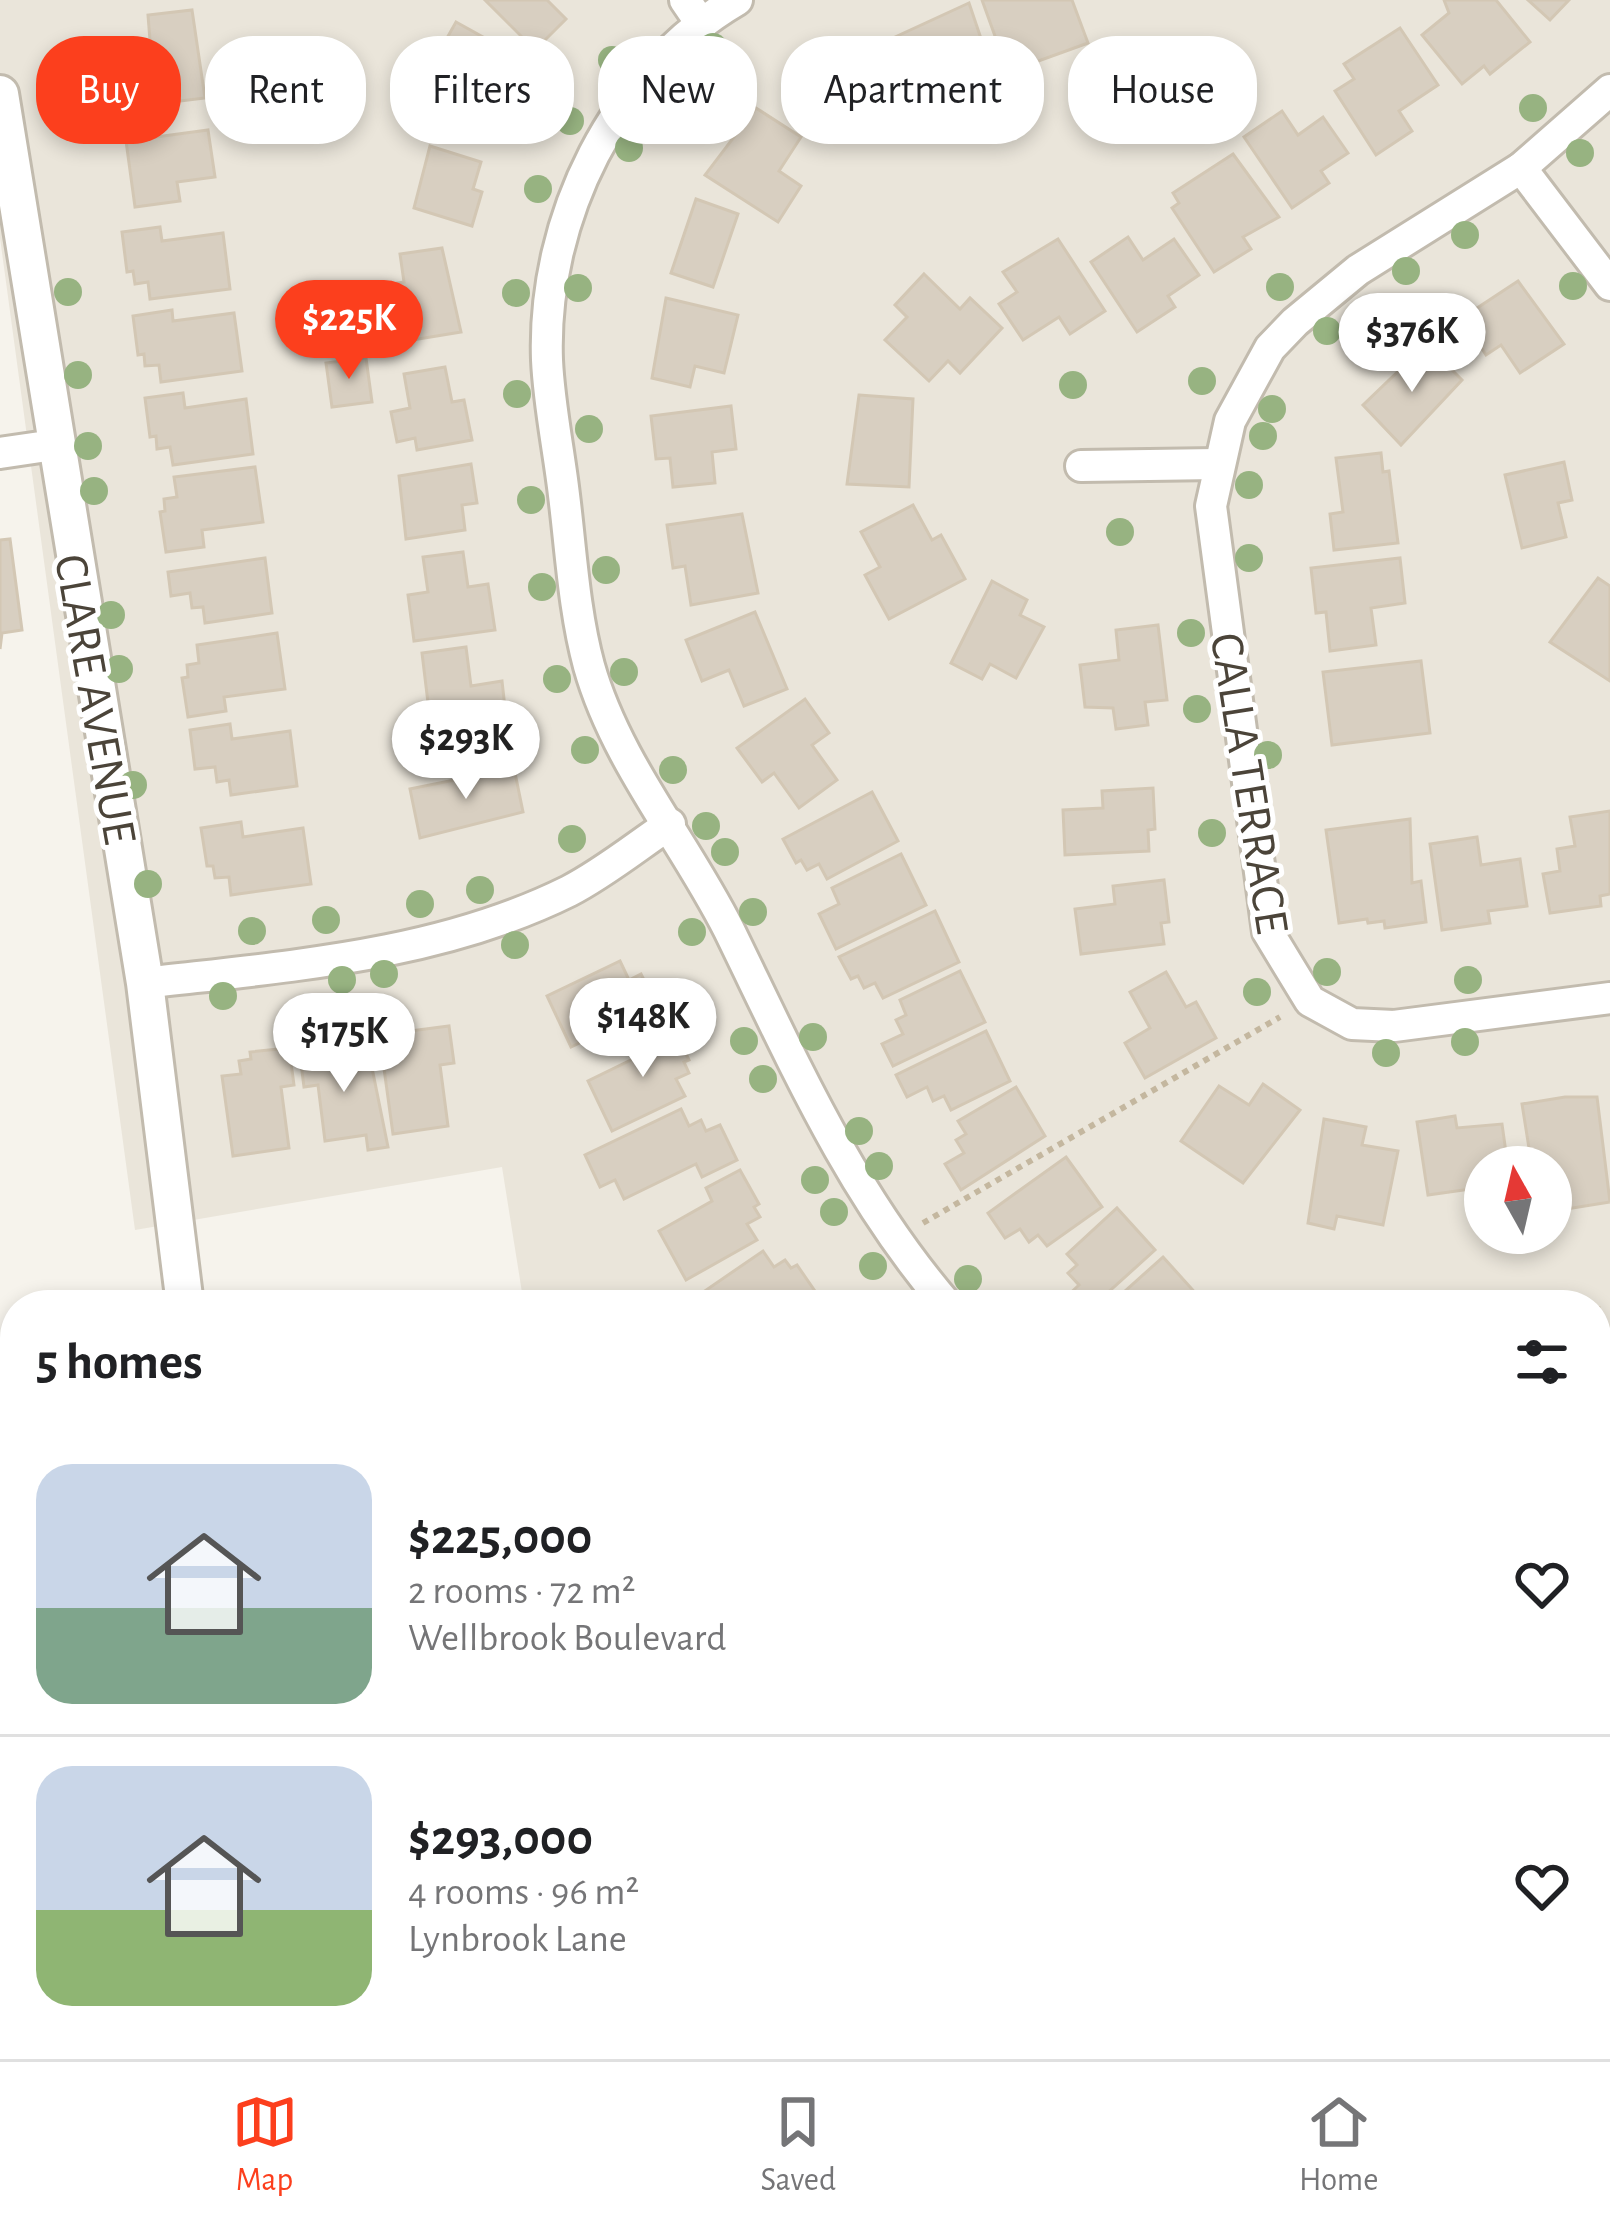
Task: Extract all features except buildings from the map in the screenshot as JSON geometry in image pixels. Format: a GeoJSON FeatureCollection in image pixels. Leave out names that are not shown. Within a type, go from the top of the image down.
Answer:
{"type":"FeatureCollection","features":[{"type":"Feature","properties":{"kind":"street"},"geometry":{"type":"LineString","coordinates":[[737,0],[694,12],[622,107],[588,165],[563,228],[550,293],[547,361],[589,667],[631,763],[726,924],[803,1090],[893,1240],[935,1290]]}},
{"type":"Feature","properties":{"kind":"street","name":"CALLA TERRACE"},"geometry":{"type":"LineString","coordinates":[[1310,1001],[1268,932],[1262,901],[1214,545],[1217,464],[1247,384],[1294,322],[1358,270],[1521,168],[1610,90]]}},
{"type":"Feature","properties":{"kind":"street","name":"CLARE AVENUE"},"geometry":{"type":"LineString","coordinates":[[0,94],[145,983],[183,1290]]}},
{"type":"Feature","properties":{"kind":"street"},"geometry":{"type":"LineString","coordinates":[[1521,168],[1610,285]]}},
{"type":"Feature","properties":{"kind":"street"},"geometry":{"type":"LineString","coordinates":[[0,453],[54,445]]}},
{"type":"Feature","properties":{"kind":"street"},"geometry":{"type":"LineString","coordinates":[[1081,466],[1217,464]]}},
{"type":"Feature","properties":{"kind":"street"},"geometry":{"type":"LineString","coordinates":[[145,983],[353,958],[468,932],[575,888],[670,824]]}},
{"type":"Feature","properties":{"kind":"street"},"geometry":{"type":"LineString","coordinates":[[1310,1001],[1352,1024],[1394,1026],[1610,998]]}},
{"type":"Feature","properties":{"kind":"path"},"geometry":{"type":"LineString","coordinates":[[893,1240],[1310,1001]]}},
{"type":"Feature","properties":{"kind":"shaded area"},"geometry":{"type":"Polygon","coordinates":[[[0,0],[1610,0],[1610,1290],[522,1290],[502,1167],[135,1230],[0,238],[0,0]]]}}]}
